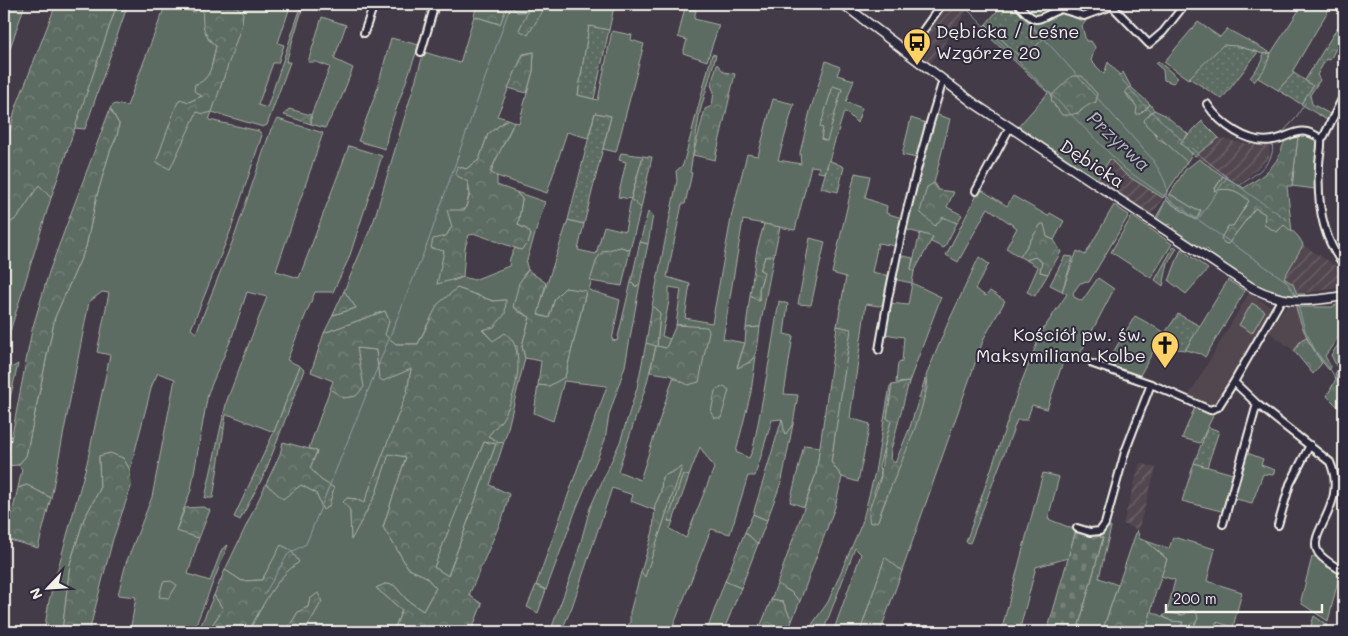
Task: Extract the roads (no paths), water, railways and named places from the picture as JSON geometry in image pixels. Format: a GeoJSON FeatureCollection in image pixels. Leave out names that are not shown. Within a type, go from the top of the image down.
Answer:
{"type":"FeatureCollection","features":[{"type":"Feature","properties":{"kind":"street"},"geometry":{"type":"LineString","coordinates":[[364,33],[374,4]]}},
{"type":"Feature","properties":{"kind":"street"},"geometry":{"type":"LineString","coordinates":[[421,52],[435,4]]}},
{"type":"Feature","properties":{"kind":"street","name":"Dębicka"},"geometry":{"type":"LineString","coordinates":[[842,4],[943,80],[1010,127],[1251,287],[1281,300],[1306,302],[1344,296]]}},
{"type":"Feature","properties":{"kind":"street"},"geometry":{"type":"LineString","coordinates":[[908,53],[942,4]]}},
{"type":"Feature","properties":{"kind":"street"},"geometry":{"type":"LineString","coordinates":[[1018,4],[1026,14],[1037,19],[1044,18],[1061,9],[1084,16],[1112,6],[1149,44],[1163,32],[1185,4]]}},
{"type":"Feature","properties":{"kind":"street"},"geometry":{"type":"LineString","coordinates":[[880,350],[895,259],[923,144],[943,80]]}},
{"type":"Feature","properties":{"kind":"street"},"geometry":{"type":"LineString","coordinates":[[1344,95],[1321,139],[1318,187],[1321,218],[1330,241],[1344,265]]}},
{"type":"Feature","properties":{"kind":"street"},"geometry":{"type":"LineString","coordinates":[[1207,104],[1222,123],[1258,141],[1275,140],[1297,131],[1315,135],[1321,139]]}},
{"type":"Feature","properties":{"kind":"street"},"geometry":{"type":"LineString","coordinates":[[976,191],[1010,127]]}},
{"type":"Feature","properties":{"kind":"street"},"geometry":{"type":"LineString","coordinates":[[1094,364],[1151,384],[1210,410],[1221,403],[1281,300]]}},
{"type":"Feature","properties":{"kind":"street"},"geometry":{"type":"LineString","coordinates":[[1234,382],[1257,404],[1330,462],[1335,472],[1337,488],[1335,501],[1316,542],[1316,550],[1344,572]]}},
{"type":"Feature","properties":{"kind":"street"},"geometry":{"type":"LineString","coordinates":[[1077,528],[1090,532],[1100,531],[1105,524],[1125,452],[1151,384]]}},
{"type":"Feature","properties":{"kind":"street"},"geometry":{"type":"LineString","coordinates":[[1223,524],[1257,404]]}},
{"type":"Feature","properties":{"kind":"street"},"geometry":{"type":"LineString","coordinates":[[1278,525],[1290,484],[1310,445]]}},
{"type":"Feature","properties":{"kind":"waterway"},"geometry":{"type":"LineString","coordinates":[[264,595],[288,554],[306,544],[428,242],[511,4]]}},
{"type":"Feature","properties":{"kind":"waterway","name":"Przyrwa"},"geometry":{"type":"LineString","coordinates":[[962,4],[1125,169],[1286,281],[1297,297]]}},
{"type":"Feature","properties":{"kind":"waterway"},"geometry":{"type":"LineString","coordinates":[[1013,4],[1153,160],[1167,189],[1167,195],[1157,219]]}},
{"type":"Feature","properties":{"kind":"waterway"},"geometry":{"type":"LineString","coordinates":[[1118,75],[1141,102],[1184,142]]}},
{"type":"Feature","properties":{"kind":"waterway"},"geometry":{"type":"LineString","coordinates":[[1280,135],[1295,119],[1305,103]]}},
{"type":"Feature","properties":{"kind":"waterway"},"geometry":{"type":"LineString","coordinates":[[1199,218],[1227,177],[1239,186],[1267,163],[1273,151],[1272,144]]}},
{"type":"Feature","properties":{"kind":"waterway"},"geometry":{"type":"LineString","coordinates":[[1191,148],[1227,177]]}},
{"type":"Feature","properties":{"kind":"waterway"},"geometry":{"type":"LineString","coordinates":[[1239,186],[1287,220]]}},
{"type":"Feature","properties":{"kind":"waterway"},"geometry":{"type":"LineString","coordinates":[[1311,296],[1344,291]]}},
{"type":"Feature","properties":{"kind":"waterway","name":"Przyrwa"},"geometry":{"type":"LineString","coordinates":[[1298,306],[1305,330],[1316,352],[1330,369],[1344,393]]}},
{"type":"Feature","properties":{"kind":"place","name":"Dębicka / Leśne Wzgórze 20"},"geometry":{"type":"Point","coordinates":[917,66]}},
{"type":"Feature","properties":{"kind":"place","name":"Kościół pw. św. Maksymiliana Kolbe"},"geometry":{"type":"Point","coordinates":[1165,369]}}]}
